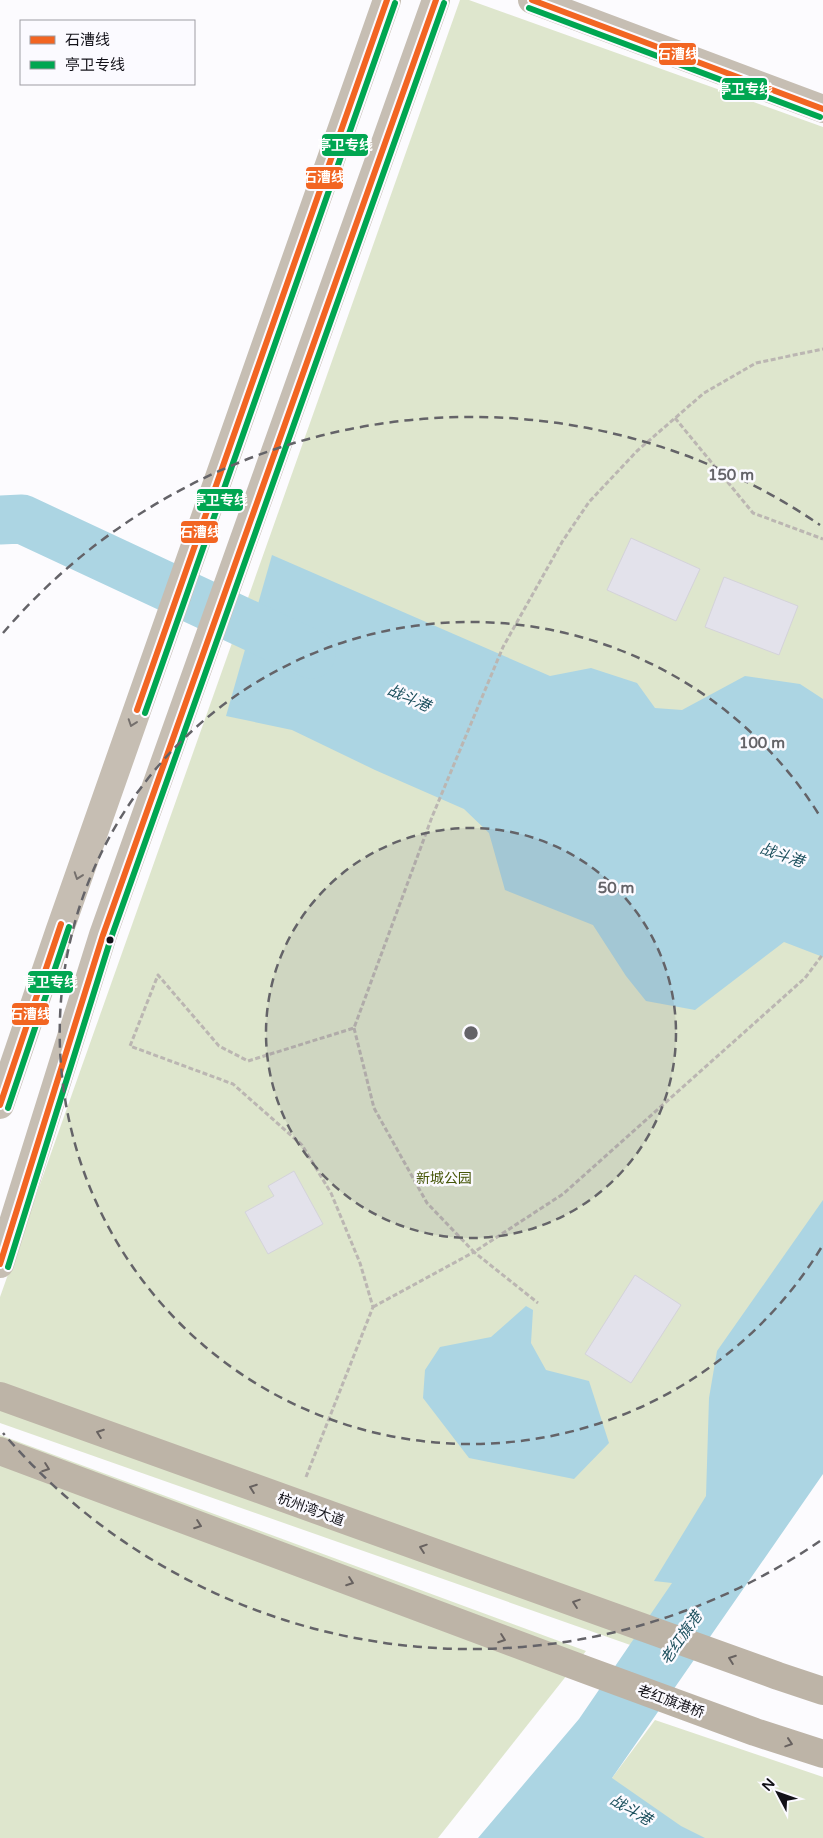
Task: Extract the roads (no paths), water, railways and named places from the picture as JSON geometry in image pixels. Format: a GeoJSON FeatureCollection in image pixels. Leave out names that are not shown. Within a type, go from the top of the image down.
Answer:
{"type":"FeatureCollection","features":[{"type":"Feature","properties":{"kind":"main road","name":"杭州湾大道"},"geometry":{"type":"LineString","coordinates":[[0,1396],[823,1691]]}},
{"type":"Feature","properties":{"kind":"main road","name":"老红旗港桥"},"geometry":{"type":"LineString","coordinates":[[0,1451],[586,1670],[755,1732],[823,1754]]}},
{"type":"Feature","properties":{"kind":"street"},"geometry":{"type":"LineString","coordinates":[[0,1105],[62,923],[387,0]]}},
{"type":"Feature","properties":{"kind":"street"},"geometry":{"type":"LineString","coordinates":[[0,1264],[103,936],[436,0]]}},
{"type":"Feature","properties":{"kind":"street"},"geometry":{"type":"LineString","coordinates":[[532,0],[823,109]]}},
{"type":"Feature","properties":{"kind":"water"},"geometry":{"type":"Polygon","coordinates":[[[272,555],[550,676],[591,668],[637,683],[655,708],[682,710],[745,676],[800,684],[823,699],[823,957],[784,942],[695,1010],[646,1001],[626,976],[593,925],[505,890],[489,833],[464,809],[375,770],[292,730],[226,716],[272,555]]]}},
{"type":"Feature","properties":{"kind":"water","name":"老红旗港"},"geometry":{"type":"Polygon","coordinates":[[[823,1200],[823,1474],[612,1778],[681,1826],[705,1838],[478,1838],[579,1719],[672,1583],[654,1581],[706,1496],[709,1398],[717,1351],[823,1200]]]}},
{"type":"Feature","properties":{"kind":"water"},"geometry":{"type":"Polygon","coordinates":[[[526,1306],[533,1310],[531,1343],[546,1370],[589,1381],[609,1443],[574,1479],[469,1458],[423,1398],[425,1370],[440,1347],[491,1337],[526,1306]]]}},
{"type":"Feature","properties":{"kind":"waterway","name":"战斗港"},"geometry":{"type":"LineString","coordinates":[[0,520],[22,519],[311,654]]}},
{"type":"Feature","properties":{"kind":"park label","name":"新城公园"},"geometry":{"type":"Point","coordinates":[444,1178]}}]}
